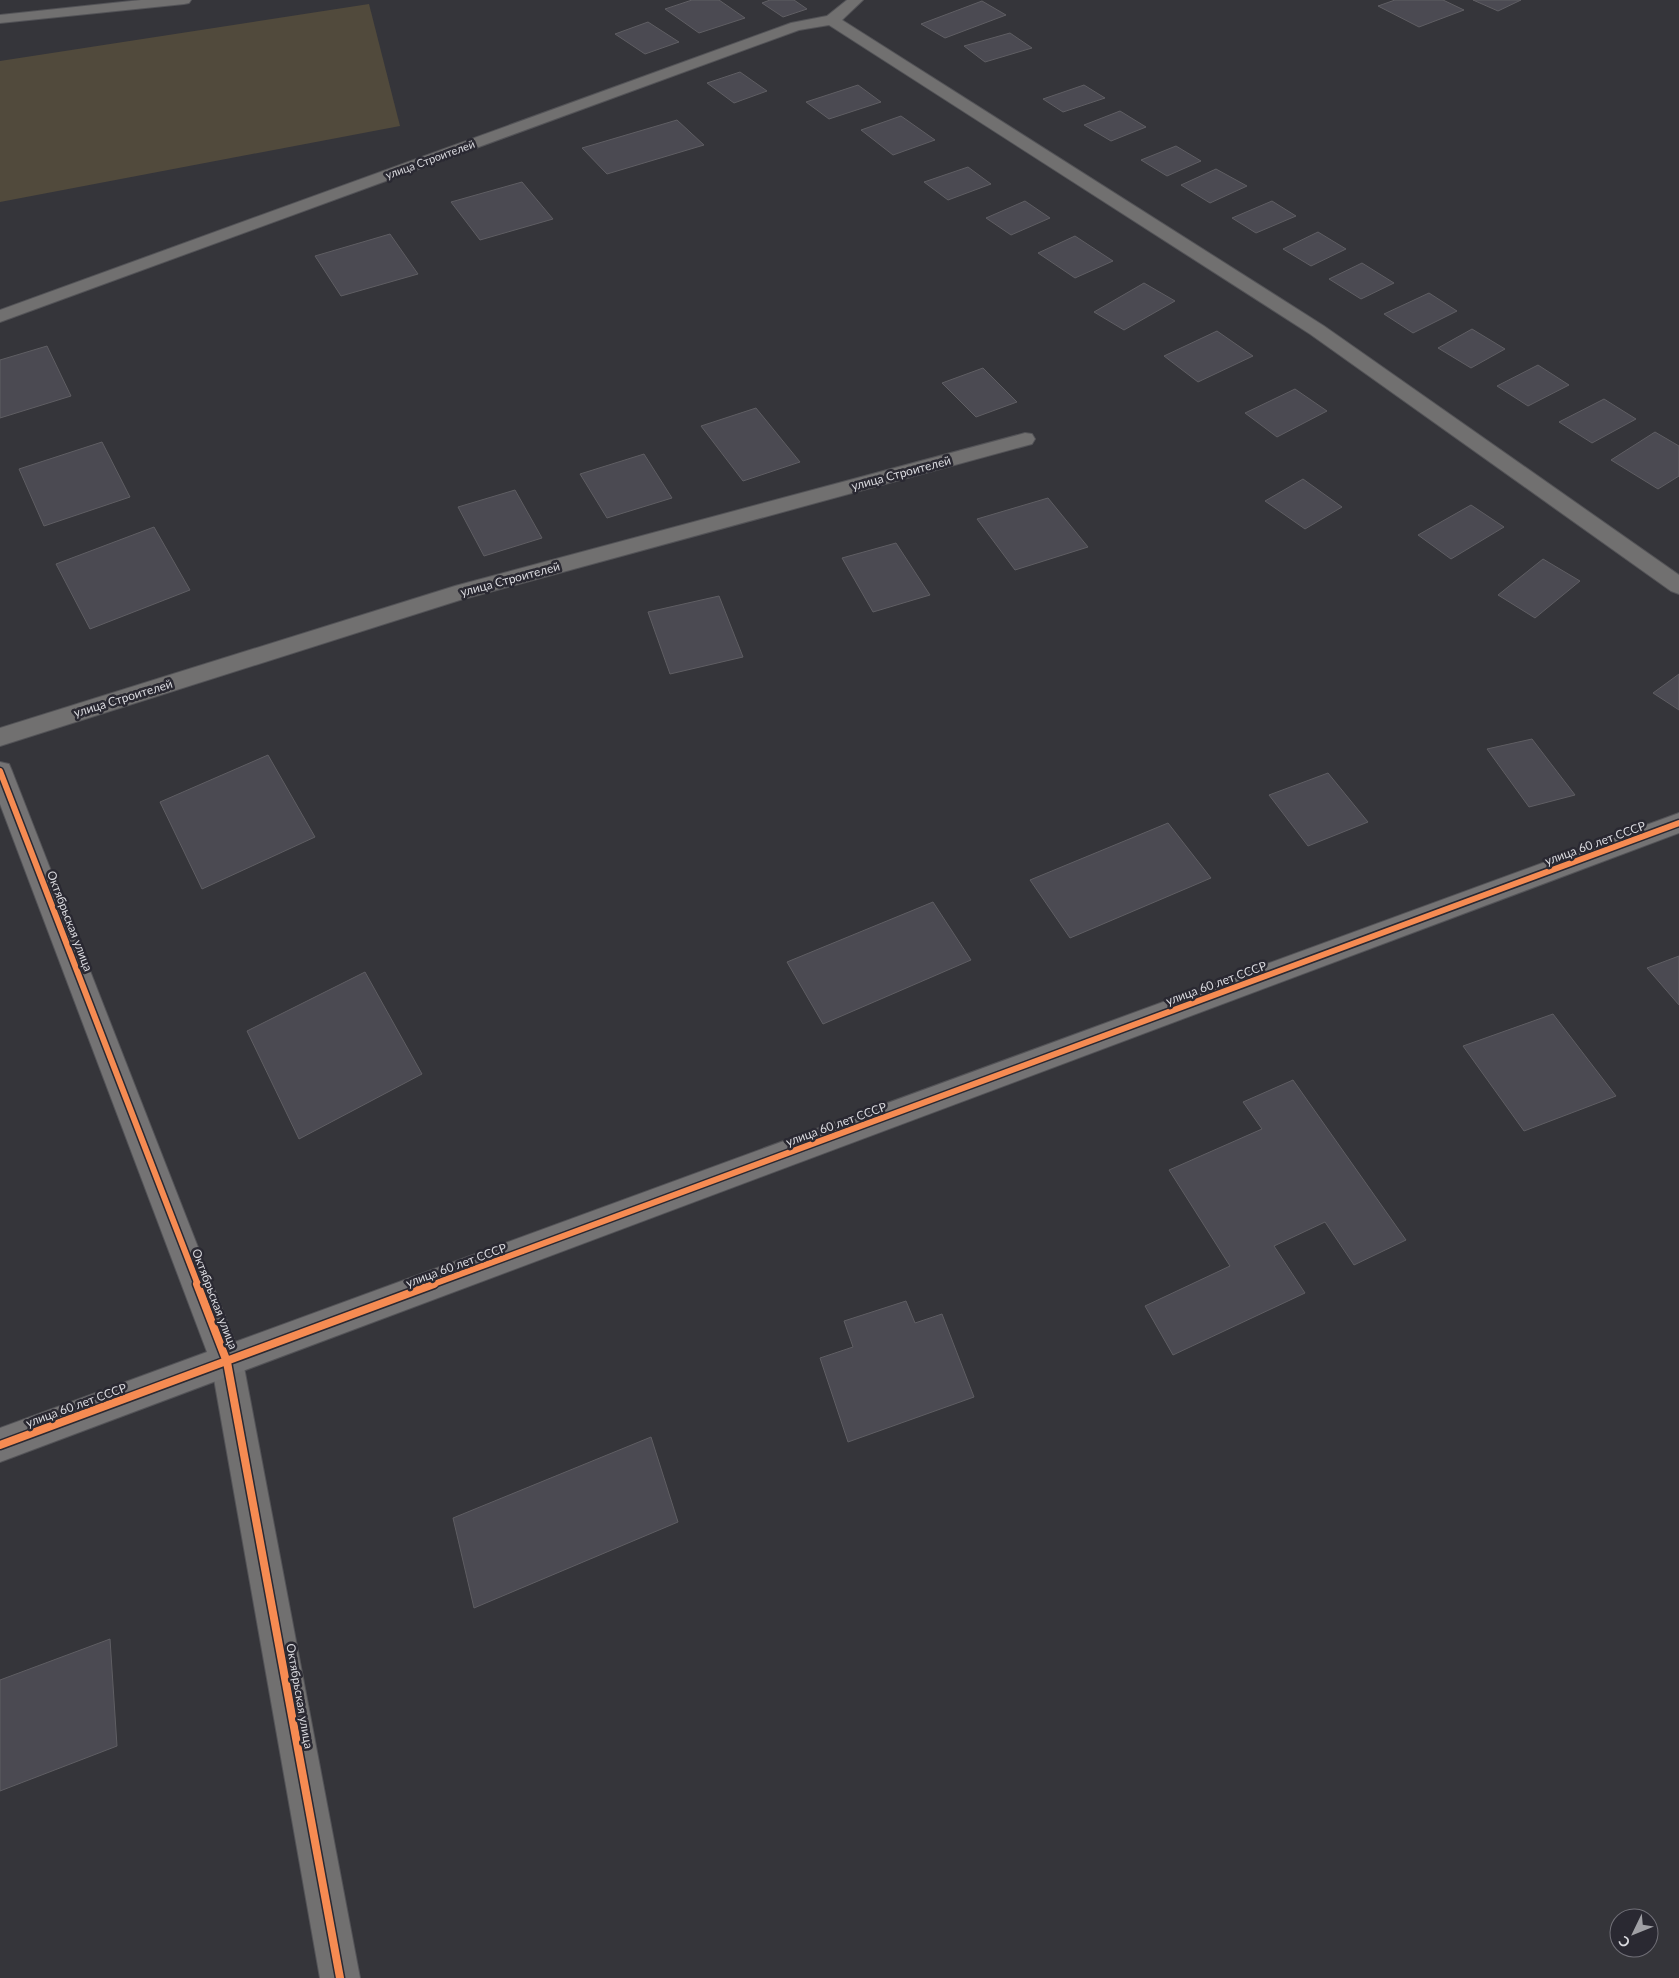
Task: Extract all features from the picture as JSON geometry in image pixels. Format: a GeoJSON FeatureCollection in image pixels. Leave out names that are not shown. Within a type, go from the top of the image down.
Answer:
{"type":"FeatureCollection","features":[{"type":"Feature","properties":{"kind":"street"},"geometry":{"type":"LineString","coordinates":[[0,18],[184,0]]}},
{"type":"Feature","properties":{"kind":"street"},"geometry":{"type":"LineString","coordinates":[[856,0],[832,20],[1317,330],[1679,586]]}},
{"type":"Feature","properties":{"kind":"street","name":"улица Строителей"},"geometry":{"type":"LineString","coordinates":[[0,316],[796,26],[832,20]]}},
{"type":"Feature","properties":{"kind":"street","name":"улица Строителей"},"geometry":{"type":"LineString","coordinates":[[0,737],[456,594],[1025,439]]}},
{"type":"Feature","properties":{"kind":"street","name":"Октябрьская улица"},"geometry":{"type":"LineString","coordinates":[[0,771],[227,1362],[340,1978]]}},
{"type":"Feature","properties":{"kind":"street","name":"улица 60 лет СССР"},"geometry":{"type":"LineString","coordinates":[[0,1444],[227,1362],[1679,824]]}},
{"type":"Feature","properties":{"kind":"shaded area"},"geometry":{"type":"Polygon","coordinates":[[[369,4],[400,126],[0,202],[0,61],[369,4]]]}},
{"type":"Feature","properties":{"kind":"building"},"geometry":{"type":"Polygon","coordinates":[[[692,0],[719,0],[745,18],[699,33],[665,9],[692,0]]]}},
{"type":"Feature","properties":{"kind":"building"},"geometry":{"type":"Polygon","coordinates":[[[770,0],[794,0],[807,9],[783,17],[762,3],[770,0]]]}},
{"type":"Feature","properties":{"kind":"building"},"geometry":{"type":"Polygon","coordinates":[[[1395,0],[1443,0],[1464,10],[1419,27],[1378,6],[1395,0]]]}},
{"type":"Feature","properties":{"kind":"building"},"geometry":{"type":"Polygon","coordinates":[[[1473,0],[1521,0],[1498,11],[1473,0]]]}},
{"type":"Feature","properties":{"kind":"building"},"geometry":{"type":"Polygon","coordinates":[[[982,1],[1006,15],[945,38],[921,24],[982,1]]]}},
{"type":"Feature","properties":{"kind":"building"},"geometry":{"type":"Polygon","coordinates":[[[648,22],[679,42],[645,54],[615,34],[648,22]]]}},
{"type":"Feature","properties":{"kind":"building"},"geometry":{"type":"Polygon","coordinates":[[[1010,33],[1032,48],[985,62],[964,46],[1010,33]]]}},
{"type":"Feature","properties":{"kind":"building"},"geometry":{"type":"Polygon","coordinates":[[[740,72],[767,91],[734,103],[707,83],[740,72]]]}},
{"type":"Feature","properties":{"kind":"building"},"geometry":{"type":"Polygon","coordinates":[[[858,85],[881,102],[829,119],[806,102],[858,85]]]}},
{"type":"Feature","properties":{"kind":"building"},"geometry":{"type":"Polygon","coordinates":[[[1084,85],[1105,98],[1063,112],[1043,99],[1084,85]]]}},
{"type":"Feature","properties":{"kind":"building"},"geometry":{"type":"Polygon","coordinates":[[[1120,111],[1146,127],[1111,141],[1084,125],[1120,111]]]}},
{"type":"Feature","properties":{"kind":"building"},"geometry":{"type":"Polygon","coordinates":[[[901,116],[935,140],[893,155],[861,130],[901,116]]]}},
{"type":"Feature","properties":{"kind":"building"},"geometry":{"type":"Polygon","coordinates":[[[677,120],[704,145],[607,174],[582,148],[677,120]]]}},
{"type":"Feature","properties":{"kind":"building"},"geometry":{"type":"Polygon","coordinates":[[[1176,146],[1201,161],[1167,176],[1141,160],[1176,146]]]}},
{"type":"Feature","properties":{"kind":"building"},"geometry":{"type":"Polygon","coordinates":[[[968,167],[991,184],[948,200],[924,182],[968,167]]]}},
{"type":"Feature","properties":{"kind":"building"},"geometry":{"type":"Polygon","coordinates":[[[1216,169],[1247,186],[1210,203],[1181,185],[1216,169]]]}},
{"type":"Feature","properties":{"kind":"building"},"geometry":{"type":"Polygon","coordinates":[[[522,182],[553,219],[480,240],[451,202],[522,182]]]}},
{"type":"Feature","properties":{"kind":"building"},"geometry":{"type":"Polygon","coordinates":[[[1025,201],[1050,218],[1011,235],[986,218],[1025,201]]]}},
{"type":"Feature","properties":{"kind":"building"},"geometry":{"type":"Polygon","coordinates":[[[1272,201],[1296,216],[1256,233],[1232,218],[1272,201]]]}},
{"type":"Feature","properties":{"kind":"building"},"geometry":{"type":"Polygon","coordinates":[[[1318,232],[1346,249],[1311,266],[1283,249],[1318,232]]]}},
{"type":"Feature","properties":{"kind":"building"},"geometry":{"type":"Polygon","coordinates":[[[390,234],[418,274],[341,296],[315,256],[390,234]]]}},
{"type":"Feature","properties":{"kind":"building"},"geometry":{"type":"Polygon","coordinates":[[[1075,236],[1113,261],[1075,278],[1038,253],[1075,236]]]}},
{"type":"Feature","properties":{"kind":"building"},"geometry":{"type":"Polygon","coordinates":[[[1362,263],[1394,283],[1361,299],[1329,279],[1362,263]]]}},
{"type":"Feature","properties":{"kind":"building"},"geometry":{"type":"Polygon","coordinates":[[[1144,283],[1175,301],[1124,330],[1094,312],[1144,283]]]}},
{"type":"Feature","properties":{"kind":"building"},"geometry":{"type":"Polygon","coordinates":[[[1429,293],[1457,311],[1413,333],[1384,314],[1429,293]]]}},
{"type":"Feature","properties":{"kind":"building"},"geometry":{"type":"Polygon","coordinates":[[[1472,329],[1505,349],[1471,368],[1438,348],[1472,329]]]}},
{"type":"Feature","properties":{"kind":"building"},"geometry":{"type":"Polygon","coordinates":[[[1217,331],[1253,356],[1198,382],[1164,356],[1217,331]]]}},
{"type":"Feature","properties":{"kind":"building"},"geometry":{"type":"Polygon","coordinates":[[[47,346],[71,396],[0,418],[0,360],[47,346]]]}},
{"type":"Feature","properties":{"kind":"building"},"geometry":{"type":"Polygon","coordinates":[[[1538,365],[1569,385],[1528,406],[1497,386],[1538,365]]]}},
{"type":"Feature","properties":{"kind":"building"},"geometry":{"type":"Polygon","coordinates":[[[983,368],[1017,402],[976,417],[942,383],[983,368]]]}},
{"type":"Feature","properties":{"kind":"building"},"geometry":{"type":"Polygon","coordinates":[[[1295,389],[1327,411],[1277,437],[1245,413],[1295,389]]]}},
{"type":"Feature","properties":{"kind":"building"},"geometry":{"type":"Polygon","coordinates":[[[1604,399],[1636,419],[1592,443],[1559,422],[1604,399]]]}},
{"type":"Feature","properties":{"kind":"building"},"geometry":{"type":"Polygon","coordinates":[[[756,408],[800,462],[743,481],[701,426],[756,408]]]}},
{"type":"Feature","properties":{"kind":"building"},"geometry":{"type":"Polygon","coordinates":[[[1655,432],[1679,446],[1679,476],[1658,489],[1611,460],[1655,432]]]}},
{"type":"Feature","properties":{"kind":"building"},"geometry":{"type":"Polygon","coordinates":[[[102,442],[130,497],[44,526],[19,469],[102,442]]]}},
{"type":"Feature","properties":{"kind":"building"},"geometry":{"type":"Polygon","coordinates":[[[644,454],[672,498],[607,518],[580,474],[644,454]]]}},
{"type":"Feature","properties":{"kind":"building"},"geometry":{"type":"Polygon","coordinates":[[[1303,479],[1342,507],[1305,529],[1265,501],[1303,479]]]}},
{"type":"Feature","properties":{"kind":"building"},"geometry":{"type":"Polygon","coordinates":[[[515,490],[542,538],[484,556],[458,507],[515,490]]]}},
{"type":"Feature","properties":{"kind":"building"},"geometry":{"type":"Polygon","coordinates":[[[1048,498],[1088,547],[1015,570],[977,519],[1048,498]]]}},
{"type":"Feature","properties":{"kind":"building"},"geometry":{"type":"Polygon","coordinates":[[[1471,505],[1504,527],[1451,559],[1418,535],[1471,505]]]}},
{"type":"Feature","properties":{"kind":"building"},"geometry":{"type":"Polygon","coordinates":[[[154,527],[190,590],[90,629],[56,564],[154,527]]]}},
{"type":"Feature","properties":{"kind":"building"},"geometry":{"type":"Polygon","coordinates":[[[896,543],[930,595],[873,612],[842,558],[896,543]]]}},
{"type":"Feature","properties":{"kind":"building"},"geometry":{"type":"Polygon","coordinates":[[[1543,559],[1580,581],[1535,618],[1498,595],[1543,559]]]}},
{"type":"Feature","properties":{"kind":"building"},"geometry":{"type":"Polygon","coordinates":[[[719,596],[743,657],[670,674],[648,612],[719,596]]]}},
{"type":"Feature","properties":{"kind":"building"},"geometry":{"type":"Polygon","coordinates":[[[1679,674],[1679,710],[1653,693],[1679,674]]]}},
{"type":"Feature","properties":{"kind":"building"},"geometry":{"type":"Polygon","coordinates":[[[1532,739],[1575,795],[1529,807],[1487,749],[1532,739]]]}},
{"type":"Feature","properties":{"kind":"building"},"geometry":{"type":"Polygon","coordinates":[[[268,755],[315,837],[202,889],[160,802],[268,755]]]}},
{"type":"Feature","properties":{"kind":"building"},"geometry":{"type":"Polygon","coordinates":[[[1328,773],[1368,822],[1308,846],[1269,795],[1328,773]]]}},
{"type":"Feature","properties":{"kind":"building"},"geometry":{"type":"Polygon","coordinates":[[[1168,823],[1211,878],[1070,938],[1030,880],[1168,823]]]}},
{"type":"Feature","properties":{"kind":"building"},"geometry":{"type":"Polygon","coordinates":[[[933,902],[971,960],[823,1024],[787,962],[933,902]]]}},
{"type":"Feature","properties":{"kind":"building"},"geometry":{"type":"Polygon","coordinates":[[[1679,956],[1679,1005],[1647,968],[1679,956]]]}},
{"type":"Feature","properties":{"kind":"building"},"geometry":{"type":"Polygon","coordinates":[[[365,972],[422,1074],[299,1139],[247,1031],[365,972]]]}},
{"type":"Feature","properties":{"kind":"building"},"geometry":{"type":"Polygon","coordinates":[[[1553,1014],[1616,1096],[1524,1131],[1463,1046],[1553,1014]]]}},
{"type":"Feature","properties":{"kind":"building"},"geometry":{"type":"Polygon","coordinates":[[[1293,1080],[1406,1240],[1354,1265],[1325,1222],[1274,1246],[1305,1293],[1173,1355],[1145,1306],[1230,1266],[1169,1170],[1262,1129],[1243,1102],[1293,1080]]]}},
{"type":"Feature","properties":{"kind":"building"},"geometry":{"type":"Polygon","coordinates":[[[906,1301],[915,1323],[942,1314],[974,1397],[848,1442],[820,1358],[853,1347],[844,1321],[906,1301]]]}},
{"type":"Feature","properties":{"kind":"building"},"geometry":{"type":"Polygon","coordinates":[[[651,1437],[678,1522],[474,1608],[453,1518],[651,1437]]]}},
{"type":"Feature","properties":{"kind":"building"},"geometry":{"type":"Polygon","coordinates":[[[110,1639],[117,1746],[0,1791],[0,1680],[110,1639]]]}},
{"type":"Feature","properties":{"kind":"cycle path"},"geometry":{"type":"LineString","coordinates":[[0,771],[227,1362],[340,1978]]}},
{"type":"Feature","properties":{"kind":"cycle path"},"geometry":{"type":"LineString","coordinates":[[0,1445],[1679,823]]}}]}
